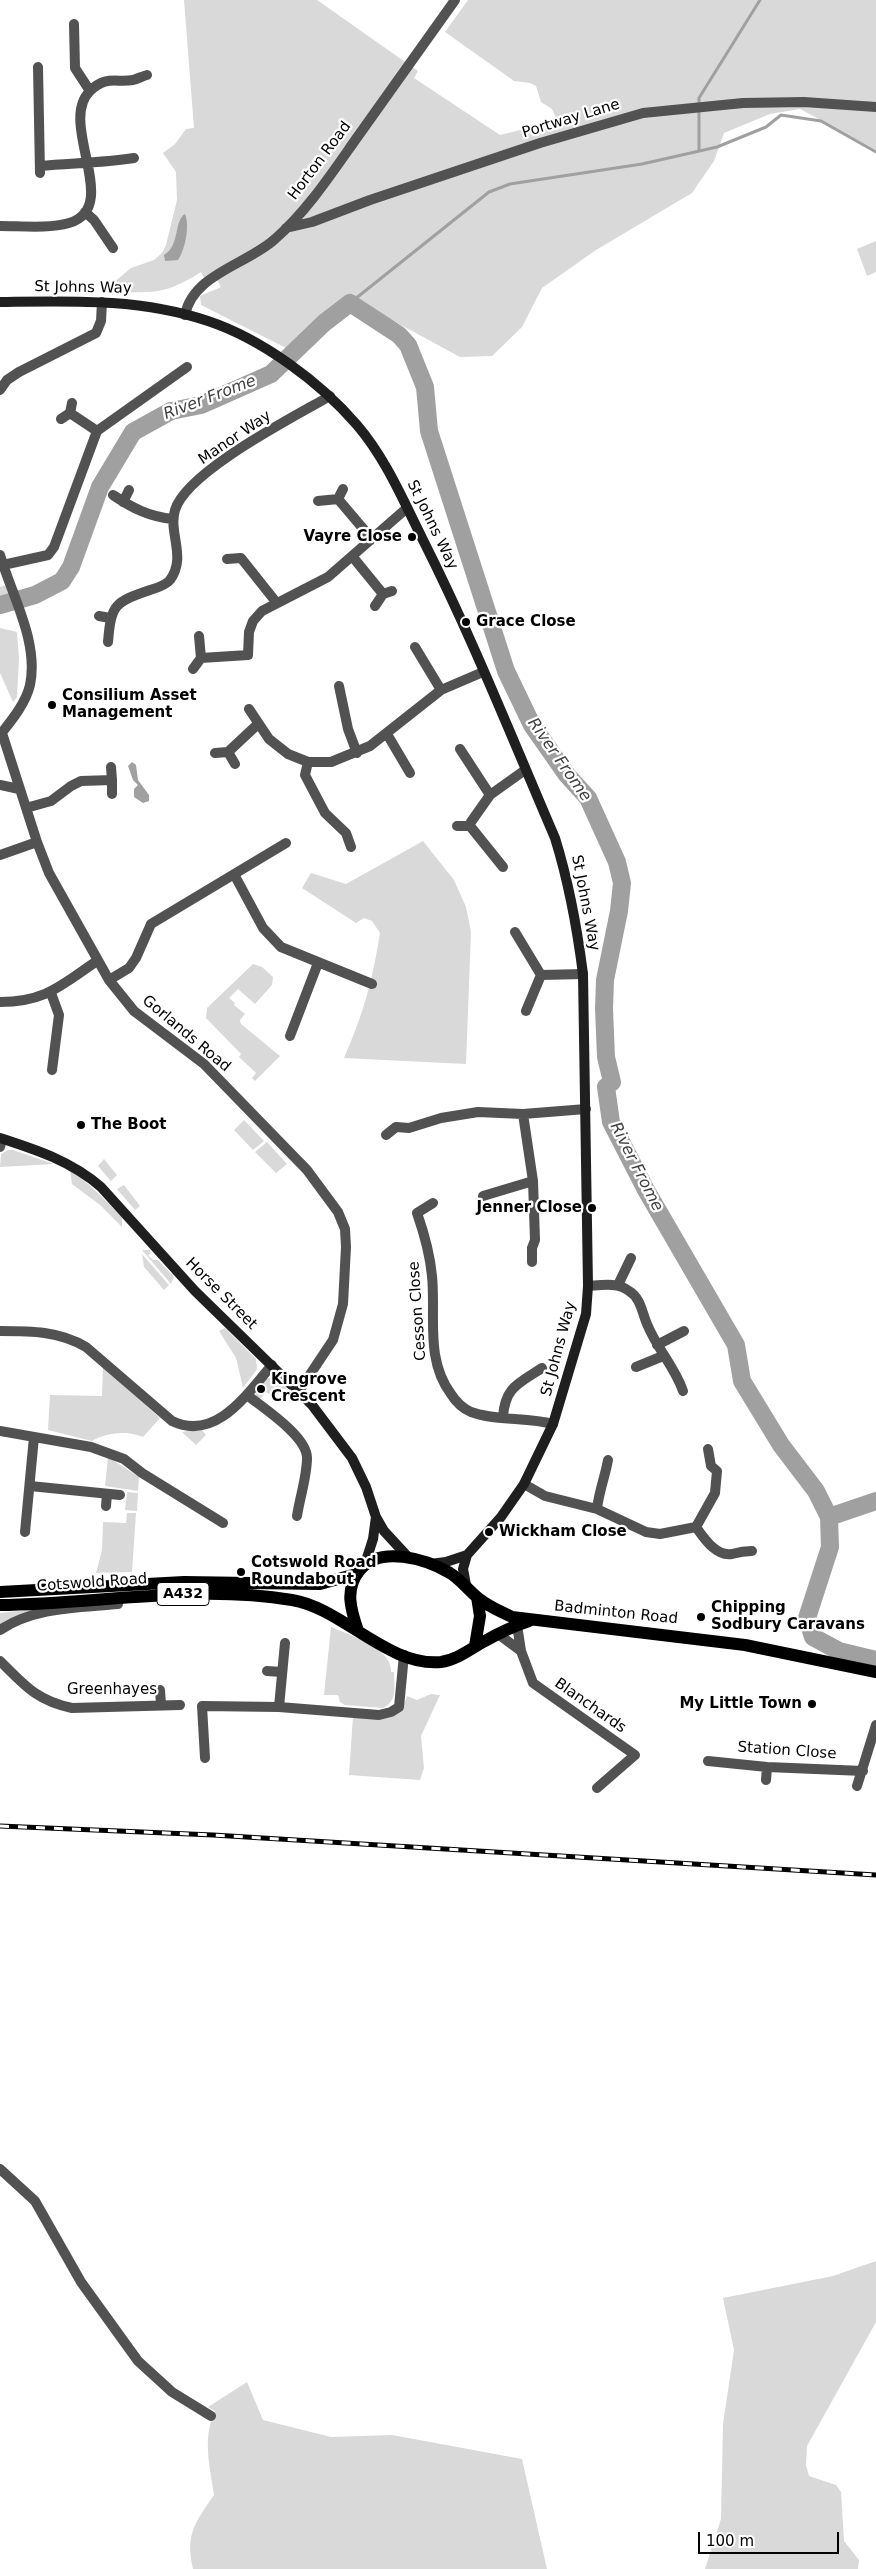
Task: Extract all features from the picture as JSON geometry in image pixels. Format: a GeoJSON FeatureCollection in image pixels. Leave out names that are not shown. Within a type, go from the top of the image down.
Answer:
{"type":"FeatureCollection","features":[{"type":"Feature","properties":{"kind":"main road"},"geometry":{"type":"LineString","coordinates":[[358,1631],[350,1599],[351,1585],[356,1574],[365,1564],[380,1558],[408,1557],[449,1572],[466,1585],[477,1597],[480,1616],[475,1646]]}},
{"type":"Feature","properties":{"kind":"main road","name":"Cotswold Road"},"geometry":{"type":"LineString","coordinates":[[0,1592],[184,1582],[320,1584],[356,1574]]}},
{"type":"Feature","properties":{"kind":"main road","name":"Cotswold Road"},"geometry":{"type":"LineString","coordinates":[[0,1605],[157,1595],[256,1595],[294,1600],[318,1609],[358,1631]]}},
{"type":"Feature","properties":{"kind":"main road","name":"Badminton Road"},"geometry":{"type":"LineString","coordinates":[[477,1597],[489,1606],[520,1621],[745,1645],[876,1672]]}},
{"type":"Feature","properties":{"kind":"main road","name":"A432"},"geometry":{"type":"LineString","coordinates":[[358,1631],[404,1655],[424,1662],[440,1662],[455,1659],[520,1621]]}},
{"type":"Feature","properties":{"kind":"street","name":"Horton Road"},"geometry":{"type":"LineString","coordinates":[[185,314],[194,293],[213,278],[264,248],[286,228],[335,168],[455,0]]}},
{"type":"Feature","properties":{"kind":"street"},"geometry":{"type":"LineString","coordinates":[[74,24],[75,68],[90,91]]}},
{"type":"Feature","properties":{"kind":"street"},"geometry":{"type":"LineString","coordinates":[[38,67],[40,170],[80,162],[89,164],[129,161]]}},
{"type":"Feature","properties":{"kind":"street"},"geometry":{"type":"LineString","coordinates":[[0,226],[70,223],[85,212],[90,202],[91,188],[89,164],[82,148],[81,127],[84,105],[90,91],[112,79],[132,80],[147,75]]}},
{"type":"Feature","properties":{"kind":"street","name":"Portway Lane"},"geometry":{"type":"LineString","coordinates":[[286,228],[312,222],[370,200],[614,120],[643,113],[688,107],[804,102],[876,107]]}},
{"type":"Feature","properties":{"kind":"street"},"geometry":{"type":"LineString","coordinates":[[85,212],[112,241]]}},
{"type":"Feature","properties":{"kind":"street","name":"St Johns Way"},"geometry":{"type":"LineString","coordinates":[[0,302],[102,302],[134,304],[185,314],[208,321],[254,341],[330,396],[358,426],[390,472],[437,567],[555,838],[566,874],[583,974],[588,1286],[586,1314],[553,1424],[524,1484],[501,1517],[467,1555]]}},
{"type":"Feature","properties":{"kind":"street"},"geometry":{"type":"LineString","coordinates":[[0,390],[7,380],[19,372],[96,334],[101,321],[102,302]]}},
{"type":"Feature","properties":{"kind":"street"},"geometry":{"type":"LineString","coordinates":[[1,734],[15,715],[30,687],[32,661],[27,633],[2,560],[37,560],[48,555],[54,547],[97,431],[187,367]]}},
{"type":"Feature","properties":{"kind":"street","name":"Manor Way"},"geometry":{"type":"LineString","coordinates":[[172,520],[183,494],[211,470],[235,452],[330,396]]}},
{"type":"Feature","properties":{"kind":"street"},"geometry":{"type":"LineString","coordinates":[[61,419],[71,408],[97,431]]}},
{"type":"Feature","properties":{"kind":"street"},"geometry":{"type":"LineString","coordinates":[[122,502],[130,490]]}},
{"type":"Feature","properties":{"kind":"street"},"geometry":{"type":"LineString","coordinates":[[318,500],[340,494],[371,538]]}},
{"type":"Feature","properties":{"kind":"street"},"geometry":{"type":"LineString","coordinates":[[108,642],[110,618],[115,608],[124,598],[156,589],[169,581],[174,572],[178,554],[172,520],[146,514],[122,502],[113,495]]}},
{"type":"Feature","properties":{"kind":"street"},"geometry":{"type":"LineString","coordinates":[[201,658],[248,654],[249,632],[253,621],[262,611],[276,602],[328,577],[408,508]]}},
{"type":"Feature","properties":{"kind":"street"},"geometry":{"type":"LineString","coordinates":[[352,556],[387,593],[375,606]]}},
{"type":"Feature","properties":{"kind":"street"},"geometry":{"type":"LineString","coordinates":[[227,558],[241,558],[276,602]]}},
{"type":"Feature","properties":{"kind":"street"},"geometry":{"type":"LineString","coordinates":[[99,616],[110,618]]}},
{"type":"Feature","properties":{"kind":"street"},"geometry":{"type":"LineString","coordinates":[[193,669],[201,658],[199,636]]}},
{"type":"Feature","properties":{"kind":"street"},"geometry":{"type":"LineString","coordinates":[[415,647],[442,690]]}},
{"type":"Feature","properties":{"kind":"street"},"geometry":{"type":"LineString","coordinates":[[249,709],[258,724],[277,747],[288,754],[308,762],[331,762],[357,753],[387,734],[419,706],[442,690],[483,672]]}},
{"type":"Feature","properties":{"kind":"street"},"geometry":{"type":"LineString","coordinates":[[339,686],[348,728],[357,753]]}},
{"type":"Feature","properties":{"kind":"street"},"geometry":{"type":"LineString","coordinates":[[215,753],[228,752],[258,724]]}},
{"type":"Feature","properties":{"kind":"street","name":"Gorlands Road"},"geometry":{"type":"LineString","coordinates":[[1,734],[37,842],[64,902],[109,980],[134,1011],[204,1064],[307,1170],[338,1212],[345,1229],[346,1247],[343,1304],[333,1340],[299,1390]]}},
{"type":"Feature","properties":{"kind":"street"},"geometry":{"type":"LineString","coordinates":[[387,734],[410,773]]}},
{"type":"Feature","properties":{"kind":"street"},"geometry":{"type":"LineString","coordinates":[[460,749],[490,795]]}},
{"type":"Feature","properties":{"kind":"street"},"geometry":{"type":"LineString","coordinates":[[228,752],[235,764]]}},
{"type":"Feature","properties":{"kind":"street"},"geometry":{"type":"LineString","coordinates":[[308,762],[305,775],[325,813],[346,834],[351,847]]}},
{"type":"Feature","properties":{"kind":"street"},"geometry":{"type":"LineString","coordinates":[[111,767],[112,794]]}},
{"type":"Feature","properties":{"kind":"street"},"geometry":{"type":"LineString","coordinates":[[470,826],[473,818],[490,795],[525,770]]}},
{"type":"Feature","properties":{"kind":"street"},"geometry":{"type":"LineString","coordinates":[[26,808],[51,801],[70,786],[81,781],[112,780]]}},
{"type":"Feature","properties":{"kind":"street"},"geometry":{"type":"LineString","coordinates":[[0,785],[19,789]]}},
{"type":"Feature","properties":{"kind":"street"},"geometry":{"type":"LineString","coordinates":[[457,826],[470,826]]}},
{"type":"Feature","properties":{"kind":"street"},"geometry":{"type":"LineString","coordinates":[[470,826],[502,867]]}},
{"type":"Feature","properties":{"kind":"street"},"geometry":{"type":"LineString","coordinates":[[0,855],[37,842]]}},
{"type":"Feature","properties":{"kind":"street"},"geometry":{"type":"LineString","coordinates":[[109,980],[129,968],[136,958],[150,924],[235,876],[286,844]]}},
{"type":"Feature","properties":{"kind":"street"},"geometry":{"type":"LineString","coordinates":[[235,876],[248,905],[263,928],[281,946],[372,984]]}},
{"type":"Feature","properties":{"kind":"street"},"geometry":{"type":"LineString","coordinates":[[515,932],[541,975]]}},
{"type":"Feature","properties":{"kind":"street"},"geometry":{"type":"LineString","coordinates":[[0,1002],[30,1000],[51,993],[97,961]]}},
{"type":"Feature","properties":{"kind":"street"},"geometry":{"type":"LineString","coordinates":[[290,1036],[318,963]]}},
{"type":"Feature","properties":{"kind":"street"},"geometry":{"type":"LineString","coordinates":[[541,975],[583,974]]}},
{"type":"Feature","properties":{"kind":"street"},"geometry":{"type":"LineString","coordinates":[[526,1010],[541,975]]}},
{"type":"Feature","properties":{"kind":"street"},"geometry":{"type":"LineString","coordinates":[[51,993],[59,1015],[52,1070]]}},
{"type":"Feature","properties":{"kind":"street"},"geometry":{"type":"LineString","coordinates":[[386,1135],[396,1127],[409,1128],[459,1114],[478,1112],[523,1114],[586,1110]]}},
{"type":"Feature","properties":{"kind":"street"},"geometry":{"type":"LineString","coordinates":[[523,1114],[533,1181],[535,1240],[532,1248],[532,1262]]}},
{"type":"Feature","properties":{"kind":"street","name":"Horse Street"},"geometry":{"type":"LineString","coordinates":[[1,1142],[66,1162],[86,1174],[101,1187],[195,1291],[299,1390],[352,1458],[366,1487],[376,1517],[392,1540],[408,1557]]}},
{"type":"Feature","properties":{"kind":"street"},"geometry":{"type":"LineString","coordinates":[[483,1196],[533,1181]]}},
{"type":"Feature","properties":{"kind":"street","name":"Cesson Close"},"geometry":{"type":"LineString","coordinates":[[433,1203],[417,1213],[432,1269],[433,1346],[436,1363],[442,1379],[460,1406],[482,1415],[532,1419],[553,1424]]}},
{"type":"Feature","properties":{"kind":"street"},"geometry":{"type":"LineString","coordinates":[[618,1285],[631,1258]]}},
{"type":"Feature","properties":{"kind":"street"},"geometry":{"type":"LineString","coordinates":[[588,1286],[618,1285],[632,1292],[663,1356],[676,1371],[683,1392]]}},
{"type":"Feature","properties":{"kind":"street"},"geometry":{"type":"LineString","coordinates":[[0,1330],[52,1333],[74,1340],[86,1347],[172,1421],[180,1425],[215,1423],[247,1395],[272,1365]]}},
{"type":"Feature","properties":{"kind":"street"},"geometry":{"type":"LineString","coordinates":[[658,1345],[684,1331]]}},
{"type":"Feature","properties":{"kind":"street"},"geometry":{"type":"LineString","coordinates":[[636,1367],[663,1356]]}},
{"type":"Feature","properties":{"kind":"street"},"geometry":{"type":"LineString","coordinates":[[503,1418],[504,1400],[508,1392],[542,1368]]}},
{"type":"Feature","properties":{"kind":"street"},"geometry":{"type":"LineString","coordinates":[[669,1384],[679,1381]]}},
{"type":"Feature","properties":{"kind":"street"},"geometry":{"type":"LineString","coordinates":[[247,1395],[292,1432],[306,1448],[304,1504],[297,1516]]}},
{"type":"Feature","properties":{"kind":"street"},"geometry":{"type":"LineString","coordinates":[[0,1430],[91,1447],[124,1459],[142,1473],[224,1523]]}},
{"type":"Feature","properties":{"kind":"street"},"geometry":{"type":"LineString","coordinates":[[25,1532],[34,1437]]}},
{"type":"Feature","properties":{"kind":"street"},"geometry":{"type":"LineString","coordinates":[[524,1484],[545,1496],[597,1509],[646,1532],[660,1534],[696,1527],[716,1493],[716,1471],[712,1466],[708,1449]]}},
{"type":"Feature","properties":{"kind":"street"},"geometry":{"type":"LineString","coordinates":[[597,1509],[600,1486],[604,1480],[608,1460]]}},
{"type":"Feature","properties":{"kind":"street"},"geometry":{"type":"LineString","coordinates":[[30,1486],[120,1495]]}},
{"type":"Feature","properties":{"kind":"street"},"geometry":{"type":"LineString","coordinates":[[106,1506],[107,1494]]}},
{"type":"Feature","properties":{"kind":"street","name":"Horse Street"},"geometry":{"type":"LineString","coordinates":[[365,1564],[372,1543],[376,1517]]}},
{"type":"Feature","properties":{"kind":"street"},"geometry":{"type":"LineString","coordinates":[[696,1527],[716,1550],[731,1554],[738,1551],[752,1551]]}},
{"type":"Feature","properties":{"kind":"street"},"geometry":{"type":"LineString","coordinates":[[430,1564],[446,1562],[467,1555]]}},
{"type":"Feature","properties":{"kind":"street"},"geometry":{"type":"LineString","coordinates":[[466,1585],[463,1570],[467,1555]]}},
{"type":"Feature","properties":{"kind":"street","name":"Cotswold Road"},"geometry":{"type":"LineString","coordinates":[[0,1630],[14,1621],[46,1611],[118,1604]]}},
{"type":"Feature","properties":{"kind":"street","name":"Blanchards"},"geometry":{"type":"LineString","coordinates":[[520,1621],[521,1651],[533,1682],[540,1689],[635,1754],[597,1788]]}},
{"type":"Feature","properties":{"kind":"street"},"geometry":{"type":"LineString","coordinates":[[498,1634],[521,1651]]}},
{"type":"Feature","properties":{"kind":"street"},"geometry":{"type":"LineString","coordinates":[[279,1707],[285,1642]]}},
{"type":"Feature","properties":{"kind":"street"},"geometry":{"type":"LineString","coordinates":[[205,1758],[202,1706],[279,1707],[379,1715],[391,1712],[399,1707],[404,1655]]}},
{"type":"Feature","properties":{"kind":"street","name":"Greenhayes"},"geometry":{"type":"LineString","coordinates":[[0,1661],[28,1690],[44,1700],[58,1705],[72,1708],[180,1705]]}},
{"type":"Feature","properties":{"kind":"street"},"geometry":{"type":"LineString","coordinates":[[267,1671],[282,1672]]}},
{"type":"Feature","properties":{"kind":"street"},"geometry":{"type":"LineString","coordinates":[[160,1690],[161,1705]]}},
{"type":"Feature","properties":{"kind":"street"},"geometry":{"type":"LineString","coordinates":[[857,1786],[876,1725]]}},
{"type":"Feature","properties":{"kind":"street","name":"Station Close"},"geometry":{"type":"LineString","coordinates":[[708,1761],[766,1767],[863,1771]]}},
{"type":"Feature","properties":{"kind":"street"},"geometry":{"type":"LineString","coordinates":[[766,1767],[766,1780]]}},
{"type":"Feature","properties":{"kind":"street"},"geometry":{"type":"LineString","coordinates":[[0,2169],[35,2201],[81,2282],[138,2361],[172,2392],[211,2416]]}},
{"type":"Feature","properties":{"kind":"shaded area"},"geometry":{"type":"Polygon","coordinates":[[[184,0],[317,0],[418,71],[414,78],[500,135],[557,121],[552,109],[541,102],[536,86],[530,83],[514,81],[445,32],[468,0],[876,0],[876,150],[800,109],[770,114],[724,133],[714,161],[692,193],[596,250],[542,288],[522,327],[492,356],[460,357],[364,305],[354,297],[326,316],[290,350],[201,305],[200,296],[221,287],[214,274],[204,278],[201,272],[177,285],[156,291],[107,291],[107,288],[131,268],[154,260],[162,253],[166,245],[177,200],[176,172],[163,153],[175,144],[186,129],[194,128],[184,0]]]}},
{"type":"Feature","properties":{"kind":"shaded area"},"geometry":{"type":"Polygon","coordinates":[[[185,214],[187,231],[181,256],[178,260],[165,261],[164,255],[172,246],[179,222],[185,214]]]}},
{"type":"Feature","properties":{"kind":"shaded area"},"geometry":{"type":"Polygon","coordinates":[[[876,241],[876,272],[867,276],[857,249],[876,241]]]}},
{"type":"Feature","properties":{"kind":"shaded area"},"geometry":{"type":"Polygon","coordinates":[[[6,585],[13,606],[0,611],[0,587],[6,585]]]}},
{"type":"Feature","properties":{"kind":"shaded area"},"geometry":{"type":"Polygon","coordinates":[[[0,628],[17,632],[19,658],[17,697],[13,702],[0,673],[0,628]]]}},
{"type":"Feature","properties":{"kind":"shaded area"},"geometry":{"type":"Polygon","coordinates":[[[132,762],[136,765],[138,780],[149,795],[149,801],[143,803],[134,797],[134,789],[138,785],[133,780],[128,766],[132,762]]]}},
{"type":"Feature","properties":{"kind":"shaded area"},"geometry":{"type":"Polygon","coordinates":[[[423,841],[454,880],[466,907],[471,932],[466,1064],[344,1058],[366,997],[380,933],[372,921],[364,918],[356,923],[302,888],[311,873],[346,884],[423,841]]]}},
{"type":"Feature","properties":{"kind":"shaded area"},"geometry":{"type":"Polygon","coordinates":[[[253,964],[262,967],[273,977],[272,985],[255,1004],[238,989],[229,998],[245,1014],[240,1020],[241,1024],[280,1056],[255,1081],[252,1078],[256,1073],[239,1057],[241,1054],[206,1018],[207,1008],[253,964]]]}},
{"type":"Feature","properties":{"kind":"shaded area"},"geometry":{"type":"Polygon","coordinates":[[[244,1120],[264,1141],[253,1150],[234,1130],[244,1120]]]}},
{"type":"Feature","properties":{"kind":"shaded area"},"geometry":{"type":"Polygon","coordinates":[[[267,1142],[287,1164],[276,1173],[255,1152],[267,1142]]]}},
{"type":"Feature","properties":{"kind":"shaded area"},"geometry":{"type":"Polygon","coordinates":[[[8,1150],[54,1164],[0,1167],[1,1154],[8,1150]]]}},
{"type":"Feature","properties":{"kind":"shaded area"},"geometry":{"type":"Polygon","coordinates":[[[104,1159],[117,1175],[111,1181],[98,1166],[104,1159]]]}},
{"type":"Feature","properties":{"kind":"shaded area"},"geometry":{"type":"Polygon","coordinates":[[[70,1170],[91,1186],[116,1211],[122,1218],[122,1227],[100,1205],[72,1184],[70,1170]]]}},
{"type":"Feature","properties":{"kind":"shaded area"},"geometry":{"type":"Polygon","coordinates":[[[124,1185],[140,1206],[135,1210],[117,1189],[124,1185]]]}},
{"type":"Feature","properties":{"kind":"shaded area"},"geometry":{"type":"Polygon","coordinates":[[[142,1250],[149,1250],[151,1253],[148,1255],[153,1260],[158,1260],[174,1277],[171,1284],[142,1250]]]}},
{"type":"Feature","properties":{"kind":"shaded area"},"geometry":{"type":"Polygon","coordinates":[[[142,1254],[169,1285],[164,1290],[144,1267],[142,1254]]]}},
{"type":"Feature","properties":{"kind":"shaded area"},"geometry":{"type":"Polygon","coordinates":[[[225,1328],[256,1359],[257,1369],[243,1388],[236,1358],[219,1331],[225,1328]]]}},
{"type":"Feature","properties":{"kind":"shaded area"},"geometry":{"type":"Polygon","coordinates":[[[103,1367],[160,1418],[143,1437],[117,1433],[92,1441],[48,1430],[50,1395],[102,1396],[103,1367]]]}},
{"type":"Feature","properties":{"kind":"shaded area"},"geometry":{"type":"Polygon","coordinates":[[[269,1378],[280,1380],[288,1388],[269,1394],[266,1392],[259,1400],[256,1397],[255,1390],[263,1380],[269,1378]]]}},
{"type":"Feature","properties":{"kind":"shaded area"},"geometry":{"type":"Polygon","coordinates":[[[201,1429],[206,1435],[196,1445],[182,1432],[201,1429]]]}},
{"type":"Feature","properties":{"kind":"shaded area"},"geometry":{"type":"Polygon","coordinates":[[[108,1457],[139,1477],[138,1491],[105,1486],[108,1457]]]}},
{"type":"Feature","properties":{"kind":"shaded area"},"geometry":{"type":"Polygon","coordinates":[[[127,1492],[138,1493],[137,1511],[125,1510],[127,1492]]]}},
{"type":"Feature","properties":{"kind":"shaded area"},"geometry":{"type":"Polygon","coordinates":[[[127,1513],[136,1513],[132,1572],[96,1573],[102,1550],[103,1522],[126,1523],[127,1513]]]}},
{"type":"Feature","properties":{"kind":"shaded area"},"geometry":{"type":"Polygon","coordinates":[[[36,1609],[0,1628],[0,1613],[36,1609]]]}},
{"type":"Feature","properties":{"kind":"shaded area"},"geometry":{"type":"Polygon","coordinates":[[[331,1627],[358,1638],[378,1649],[385,1656],[390,1664],[391,1672],[394,1672],[394,1693],[388,1705],[383,1708],[345,1705],[340,1702],[338,1695],[324,1695],[331,1627]]]}},
{"type":"Feature","properties":{"kind":"shaded area"},"geometry":{"type":"Polygon","coordinates":[[[431,1694],[440,1695],[421,1736],[424,1768],[420,1780],[349,1775],[353,1716],[386,1718],[398,1712],[407,1696],[417,1700],[431,1694]]]}},
{"type":"Feature","properties":{"kind":"shaded area"},"geometry":{"type":"Polygon","coordinates":[[[876,2261],[876,2322],[807,2446],[806,2465],[809,2476],[836,2485],[841,2492],[844,2541],[859,2560],[858,2569],[705,2569],[721,2519],[723,2424],[734,2350],[723,2298],[833,2276],[876,2261]]]}},
{"type":"Feature","properties":{"kind":"shaded area"},"geometry":{"type":"Polygon","coordinates":[[[247,2382],[263,2420],[331,2437],[392,2435],[522,2459],[547,2569],[193,2569],[190,2547],[193,2529],[214,2495],[208,2442],[211,2421],[215,2411],[208,2407],[247,2382]]]}},
{"type":"Feature","properties":{"kind":"waterway"},"geometry":{"type":"LineString","coordinates":[[699,150],[699,98],[760,0]]}},
{"type":"Feature","properties":{"kind":"waterway"},"geometry":{"type":"LineString","coordinates":[[350,303],[489,192],[510,184],[642,164],[717,147],[766,127],[781,115],[821,121],[876,152]]}},
{"type":"Feature","properties":{"kind":"waterway","name":"River Frome"},"geometry":{"type":"LineString","coordinates":[[0,605],[35,595],[62,581],[71,567],[100,487],[133,432],[171,411],[201,405],[271,374],[324,323],[350,303],[399,335],[408,345],[425,387],[429,431],[506,671],[532,725],[567,775],[588,798],[617,862],[622,883],[619,911],[605,980],[604,1009],[606,1057],[612,1082],[606,1087],[611,1122],[646,1190],[736,1345],[742,1381],[781,1445],[816,1491],[829,1517],[876,1501]]}},
{"type":"Feature","properties":{"kind":"waterway"},"geometry":{"type":"LineString","coordinates":[[829,1517],[830,1547],[807,1618],[813,1637],[839,1651],[876,1660]]}},
{"type":"Feature","properties":{"kind":"railway"},"geometry":{"type":"LineString","coordinates":[[0,1826],[213,1835],[876,1875]]}},
{"type":"Feature","properties":{"kind":"place","name":"Vayre Close"},"geometry":{"type":"Point","coordinates":[412,537]}},
{"type":"Feature","properties":{"kind":"place","name":"Grace Close"},"geometry":{"type":"Point","coordinates":[466,622]}},
{"type":"Feature","properties":{"kind":"place","name":"Consilium Asset Management"},"geometry":{"type":"Point","coordinates":[52,705]}},
{"type":"Feature","properties":{"kind":"place","name":"The Boot"},"geometry":{"type":"Point","coordinates":[81,1125]}},
{"type":"Feature","properties":{"kind":"place","name":"Jenner Close"},"geometry":{"type":"Point","coordinates":[592,1208]}},
{"type":"Feature","properties":{"kind":"place","name":"Kingrove Crescent"},"geometry":{"type":"Point","coordinates":[261,1389]}},
{"type":"Feature","properties":{"kind":"place","name":"Wickham Close"},"geometry":{"type":"Point","coordinates":[489,1532]}},
{"type":"Feature","properties":{"kind":"place","name":"Cotswold Road Roundabout"},"geometry":{"type":"Point","coordinates":[241,1572]}},
{"type":"Feature","properties":{"kind":"place","name":"Chipping Sodbury Caravans"},"geometry":{"type":"Point","coordinates":[701,1617]}},
{"type":"Feature","properties":{"kind":"place","name":"My Little Town"},"geometry":{"type":"Point","coordinates":[812,1704]}}]}
